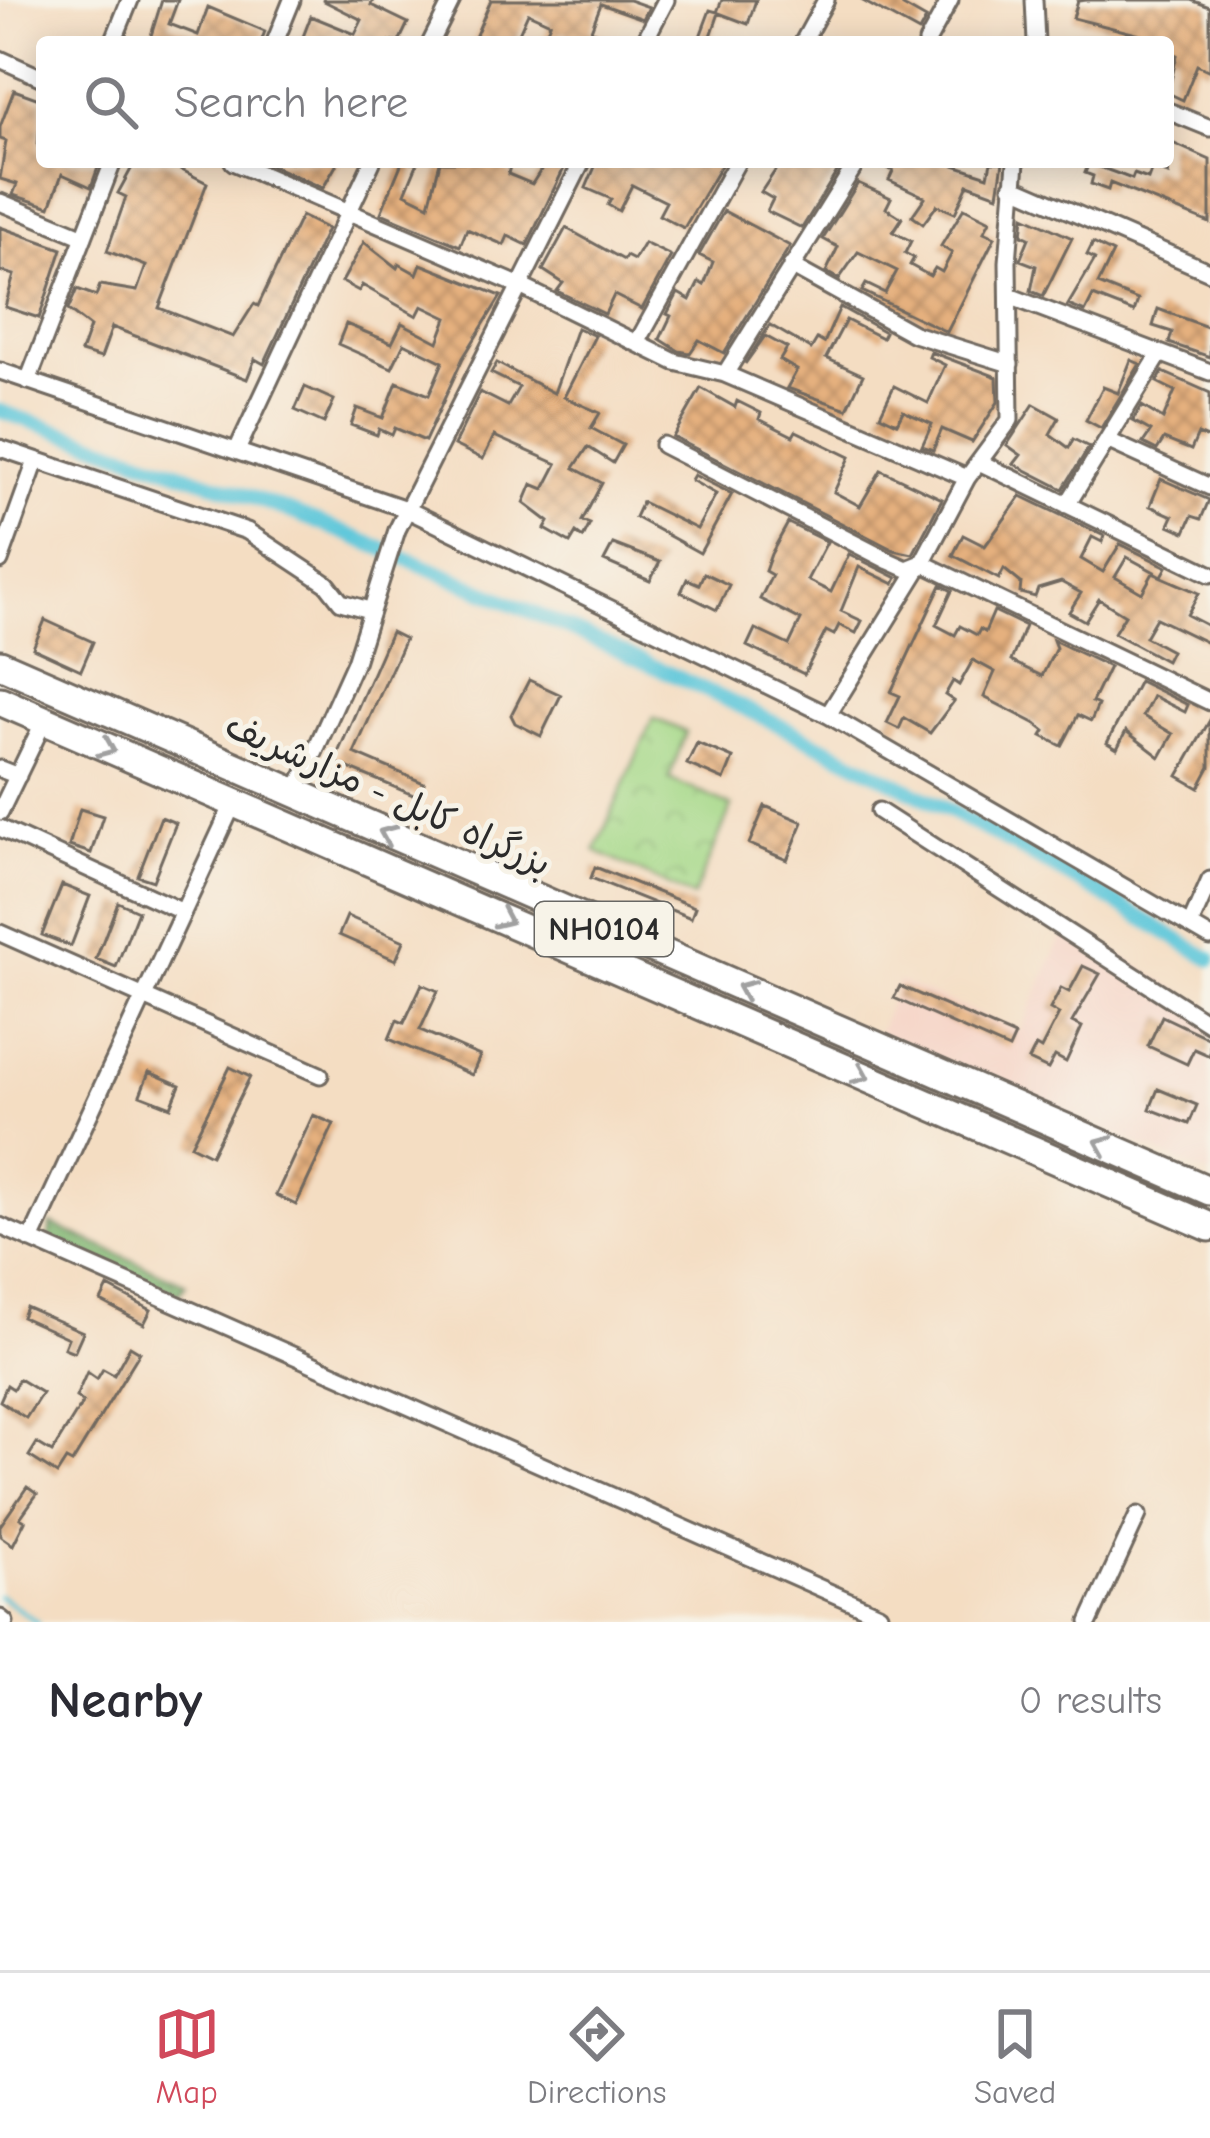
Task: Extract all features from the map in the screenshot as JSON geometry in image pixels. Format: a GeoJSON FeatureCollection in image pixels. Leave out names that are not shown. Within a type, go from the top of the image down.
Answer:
{"type":"FeatureCollection","features":[{"type":"Feature","properties":{"kind":"highway","name":"بزرگراه کابل - مزارشریف"},"geometry":{"type":"LineString","coordinates":[[0,664],[1210,1191]]}},
{"type":"Feature","properties":{"kind":"highway","name":"بزرگراه کابل - مزارشریف"},"geometry":{"type":"LineString","coordinates":[[0,701],[1210,1227]]}},
{"type":"Feature","properties":{"kind":"street"},"geometry":{"type":"LineString","coordinates":[[115,36],[130,0]]}},
{"type":"Feature","properties":{"kind":"street"},"geometry":{"type":"LineString","coordinates":[[277,36],[292,0]]}},
{"type":"Feature","properties":{"kind":"street"},"geometry":{"type":"LineString","coordinates":[[434,36],[452,0]]}},
{"type":"Feature","properties":{"kind":"street"},"geometry":{"type":"LineString","coordinates":[[647,36],[666,0]]}},
{"type":"Feature","properties":{"kind":"street"},"geometry":{"type":"LineString","coordinates":[[806,36],[826,0]]}},
{"type":"Feature","properties":{"kind":"street"},"geometry":{"type":"LineString","coordinates":[[930,36],[950,0]]}},
{"type":"Feature","properties":{"kind":"street"},"geometry":{"type":"LineString","coordinates":[[1034,0],[1036,36]]}},
{"type":"Feature","properties":{"kind":"street"},"geometry":{"type":"LineString","coordinates":[[0,59],[36,75]]}},
{"type":"Feature","properties":{"kind":"street"},"geometry":{"type":"LineString","coordinates":[[1174,113],[1210,128]]}},
{"type":"Feature","properties":{"kind":"street"},"geometry":{"type":"LineString","coordinates":[[28,381],[111,168]]}},
{"type":"Feature","properties":{"kind":"street"},"geometry":{"type":"LineString","coordinates":[[247,168],[518,285],[675,362],[725,374],[967,478]]}},
{"type":"Feature","properties":{"kind":"street"},"geometry":{"type":"LineString","coordinates":[[238,448],[370,168]]}},
{"type":"Feature","properties":{"kind":"street"},"geometry":{"type":"LineString","coordinates":[[295,795],[356,662],[376,582],[406,509],[579,168]]}},
{"type":"Feature","properties":{"kind":"street"},"geometry":{"type":"LineString","coordinates":[[637,343],[734,168]]}},
{"type":"Feature","properties":{"kind":"street"},"geometry":{"type":"LineString","coordinates":[[725,374],[853,168]]}},
{"type":"Feature","properties":{"kind":"street"},"geometry":{"type":"LineString","coordinates":[[828,715],[922,563],[967,478],[1010,420],[1015,168]]}},
{"type":"Feature","properties":{"kind":"street"},"geometry":{"type":"LineString","coordinates":[[1012,186],[1210,272]]}},
{"type":"Feature","properties":{"kind":"street"},"geometry":{"type":"LineString","coordinates":[[0,202],[84,237]]}},
{"type":"Feature","properties":{"kind":"street"},"geometry":{"type":"LineString","coordinates":[[791,266],[914,334],[1010,364]]}},
{"type":"Feature","properties":{"kind":"street"},"geometry":{"type":"LineString","coordinates":[[1009,296],[1210,372]]}},
{"type":"Feature","properties":{"kind":"street"},"geometry":{"type":"LineString","coordinates":[[1067,505],[1160,354]]}},
{"type":"Feature","properties":{"kind":"street"},"geometry":{"type":"LineString","coordinates":[[0,371],[238,448],[406,509],[828,715],[1210,938]]}},
{"type":"Feature","properties":{"kind":"street"},"geometry":{"type":"LineString","coordinates":[[1109,441],[1210,487]]}},
{"type":"Feature","properties":{"kind":"street"},"geometry":{"type":"LineString","coordinates":[[663,445],[889,561],[907,569],[922,563],[1210,702]]}},
{"type":"Feature","properties":{"kind":"street"},"geometry":{"type":"LineString","coordinates":[[0,448],[247,531],[327,584],[341,602],[369,610]]}},
{"type":"Feature","properties":{"kind":"street"},"geometry":{"type":"LineString","coordinates":[[0,561],[36,460]]}},
{"type":"Feature","properties":{"kind":"street"},"geometry":{"type":"LineString","coordinates":[[979,462],[1210,574]]}},
{"type":"Feature","properties":{"kind":"street"},"geometry":{"type":"LineString","coordinates":[[0,812],[44,721]]}},
{"type":"Feature","properties":{"kind":"street"},"geometry":{"type":"LineString","coordinates":[[0,769],[18,776]]}},
{"type":"Feature","properties":{"kind":"street"},"geometry":{"type":"LineString","coordinates":[[32,1240],[234,802]]}},
{"type":"Feature","properties":{"kind":"street"},"geometry":{"type":"LineString","coordinates":[[879,811],[1210,1024]]}},
{"type":"Feature","properties":{"kind":"street"},"geometry":{"type":"LineString","coordinates":[[0,828],[183,912]]}},
{"type":"Feature","properties":{"kind":"street"},"geometry":{"type":"LineString","coordinates":[[1190,925],[1210,880]]}},
{"type":"Feature","properties":{"kind":"street"},"geometry":{"type":"LineString","coordinates":[[0,933],[320,1075]]}},
{"type":"Feature","properties":{"kind":"street"},"geometry":{"type":"LineString","coordinates":[[0,1226],[879,1614]]}},
{"type":"Feature","properties":{"kind":"street"},"geometry":{"type":"LineString","coordinates":[[1089,1622],[1138,1515]]}},
{"type":"Feature","properties":{"kind":"shaded area"},"geometry":{"type":"Polygon","coordinates":[[[1068,924],[1210,1009],[1210,1175],[879,1033],[898,981],[1020,1031],[1068,924]]]}},
{"type":"Feature","properties":{"kind":"green space"},"geometry":{"type":"Polygon","coordinates":[[[653,718],[686,732],[669,779],[732,806],[693,897],[595,851],[653,718]]]}},
{"type":"Feature","properties":{"kind":"green space"},"geometry":{"type":"Polygon","coordinates":[[[51,1224],[186,1284],[178,1294],[48,1242],[51,1224]]]}},
{"type":"Feature","properties":{"kind":"building"},"geometry":{"type":"Polygon","coordinates":[[[162,0],[178,0],[169,24],[198,35],[208,7],[265,31],[263,36],[151,36],[162,0]]]}},
{"type":"Feature","properties":{"kind":"building"},"geometry":{"type":"Polygon","coordinates":[[[322,0],[373,0],[371,5],[408,23],[402,36],[303,36],[311,16],[355,34],[362,20],[322,0]]]}},
{"type":"Feature","properties":{"kind":"building"},"geometry":{"type":"Polygon","coordinates":[[[491,0],[629,0],[649,7],[643,19],[601,4],[591,30],[604,36],[562,32],[545,36],[550,23],[528,13],[518,36],[476,36],[491,0]]]}},
{"type":"Feature","properties":{"kind":"building"},"geometry":{"type":"Polygon","coordinates":[[[722,0],[756,0],[748,24],[719,13],[711,36],[700,36],[710,10],[717,12],[722,0]]]}},
{"type":"Feature","properties":{"kind":"building"},"geometry":{"type":"Polygon","coordinates":[[[861,0],[906,0],[903,6],[926,19],[919,32],[861,0]]]}},
{"type":"Feature","properties":{"kind":"building"},"geometry":{"type":"Polygon","coordinates":[[[1191,0],[1210,7],[1210,71],[1197,65],[1183,100],[1174,96],[1174,36],[1144,36],[1073,18],[1078,1],[1191,0]]]}},
{"type":"Feature","properties":{"kind":"building"},"geometry":{"type":"Polygon","coordinates":[[[14,90],[36,98],[36,168],[98,168],[91,187],[62,174],[50,207],[13,195],[17,184],[0,179],[6,141],[0,139],[14,90]]]}},
{"type":"Feature","properties":{"kind":"building"},"geometry":{"type":"Polygon","coordinates":[[[1174,144],[1210,160],[1210,223],[1110,183],[1108,190],[1091,184],[1093,176],[1085,173],[1087,168],[1102,168],[1132,179],[1134,174],[1148,179],[1152,168],[1168,174],[1168,168],[1174,168],[1174,144]]]}},
{"type":"Feature","properties":{"kind":"building"},"geometry":{"type":"Polygon","coordinates":[[[132,168],[178,168],[207,183],[159,308],[233,337],[254,304],[258,306],[301,216],[327,229],[264,364],[255,359],[247,379],[112,327],[101,358],[81,352],[90,327],[68,310],[77,289],[96,296],[100,285],[137,291],[146,266],[107,251],[126,197],[118,193],[132,168]]]}},
{"type":"Feature","properties":{"kind":"building"},"geometry":{"type":"Polygon","coordinates":[[[277,168],[335,168],[323,188],[277,168]]]}},
{"type":"Feature","properties":{"kind":"building"},"geometry":{"type":"Polygon","coordinates":[[[400,168],[415,168],[405,193],[429,205],[438,168],[510,168],[508,174],[532,184],[542,168],[564,168],[527,245],[508,236],[504,245],[467,229],[460,246],[381,213],[400,168]]]}},
{"type":"Feature","properties":{"kind":"building"},"geometry":{"type":"Polygon","coordinates":[[[594,168],[719,168],[684,228],[659,215],[666,202],[632,185],[619,211],[608,205],[611,199],[586,188],[594,168]]]}},
{"type":"Feature","properties":{"kind":"building"},"geometry":{"type":"Polygon","coordinates":[[[777,168],[839,168],[802,228],[767,211],[773,199],[761,192],[777,168]]]}},
{"type":"Feature","properties":{"kind":"building"},"geometry":{"type":"Polygon","coordinates":[[[887,168],[963,168],[988,176],[990,168],[1002,168],[998,195],[968,184],[955,213],[937,205],[923,224],[912,216],[925,197],[889,180],[893,171],[887,168]]]}},
{"type":"Feature","properties":{"kind":"building"},"geometry":{"type":"Polygon","coordinates":[[[858,183],[891,198],[886,208],[902,218],[893,232],[911,241],[905,253],[914,258],[910,265],[930,276],[935,268],[942,272],[952,253],[941,246],[964,208],[990,221],[984,232],[995,237],[947,332],[862,291],[866,284],[885,293],[897,271],[858,252],[839,279],[826,272],[838,247],[823,239],[858,183]]]}},
{"type":"Feature","properties":{"kind":"building"},"geometry":{"type":"Polygon","coordinates":[[[724,211],[790,246],[724,353],[699,340],[690,353],[679,351],[660,339],[671,316],[667,314],[678,293],[690,300],[699,282],[704,285],[713,262],[699,255],[724,211]]]}},
{"type":"Feature","properties":{"kind":"building"},"geometry":{"type":"Polygon","coordinates":[[[1024,216],[1072,238],[1043,296],[1031,291],[1036,266],[1020,260],[1029,238],[1022,235],[1024,216]]]}},
{"type":"Feature","properties":{"kind":"building"},"geometry":{"type":"Polygon","coordinates":[[[0,227],[62,249],[39,318],[5,307],[14,275],[0,271],[0,227]]]}},
{"type":"Feature","properties":{"kind":"building"},"geometry":{"type":"Polygon","coordinates":[[[566,228],[624,260],[626,256],[634,260],[644,243],[671,256],[642,309],[614,295],[605,314],[557,291],[563,283],[543,270],[566,228]]]}},
{"type":"Feature","properties":{"kind":"building"},"geometry":{"type":"Polygon","coordinates":[[[364,242],[397,268],[399,264],[417,274],[421,264],[501,296],[463,358],[425,441],[395,428],[392,435],[379,429],[377,435],[351,425],[357,408],[383,418],[397,382],[429,395],[443,362],[404,343],[392,368],[338,344],[346,324],[392,343],[402,323],[438,342],[447,318],[422,306],[417,316],[362,285],[359,291],[342,282],[364,242]]]}},
{"type":"Feature","properties":{"kind":"building"},"geometry":{"type":"Polygon","coordinates":[[[1093,243],[1113,253],[1098,284],[1138,300],[1134,312],[1093,296],[1085,312],[1068,305],[1095,259],[1087,255],[1093,243]]]}},
{"type":"Feature","properties":{"kind":"building"},"geometry":{"type":"Polygon","coordinates":[[[840,307],[885,332],[882,338],[846,320],[826,358],[863,375],[847,409],[787,388],[797,370],[780,360],[787,348],[765,336],[745,364],[770,325],[811,349],[817,339],[824,343],[840,307]]]}},
{"type":"Feature","properties":{"kind":"building"},"geometry":{"type":"Polygon","coordinates":[[[1158,309],[1210,328],[1210,357],[1169,343],[1172,332],[1153,326],[1158,309]]]}},
{"type":"Feature","properties":{"kind":"building"},"geometry":{"type":"Polygon","coordinates":[[[577,328],[595,336],[564,397],[600,413],[591,428],[623,445],[613,463],[588,447],[574,468],[602,483],[582,521],[590,524],[583,538],[576,533],[570,543],[545,529],[549,522],[524,503],[532,484],[544,489],[557,464],[494,436],[483,459],[454,445],[480,392],[508,406],[519,387],[491,373],[497,363],[554,393],[577,328]]]}},
{"type":"Feature","properties":{"kind":"building"},"geometry":{"type":"Polygon","coordinates":[[[931,352],[997,377],[998,402],[972,442],[942,429],[933,450],[922,446],[932,424],[903,411],[897,423],[880,415],[894,386],[928,403],[945,365],[929,357],[931,352]]]}},
{"type":"Feature","properties":{"kind":"building"},"geometry":{"type":"Polygon","coordinates":[[[1131,360],[1140,364],[1101,428],[1086,420],[1103,387],[1118,393],[1131,360]]]}},
{"type":"Feature","properties":{"kind":"building"},"geometry":{"type":"Polygon","coordinates":[[[1163,372],[1210,393],[1210,439],[1198,434],[1191,450],[1164,439],[1157,450],[1143,443],[1151,431],[1133,421],[1142,406],[1163,419],[1175,391],[1157,382],[1163,372]]]}},
{"type":"Feature","properties":{"kind":"building"},"geometry":{"type":"Polygon","coordinates":[[[305,387],[334,400],[324,423],[295,410],[305,387]]]}},
{"type":"Feature","properties":{"kind":"building"},"geometry":{"type":"Polygon","coordinates":[[[701,388],[735,407],[737,401],[761,413],[759,419],[793,436],[796,431],[850,457],[834,492],[860,506],[881,470],[942,499],[913,554],[894,550],[673,437],[701,388]]]}},
{"type":"Feature","properties":{"kind":"building"},"geometry":{"type":"Polygon","coordinates":[[[1034,404],[1059,418],[1050,434],[1069,448],[1073,439],[1089,447],[1063,489],[1014,464],[1021,455],[1007,445],[1034,404]]]}},
{"type":"Feature","properties":{"kind":"building"},"geometry":{"type":"Polygon","coordinates":[[[694,475],[732,494],[700,553],[635,517],[642,502],[697,529],[716,494],[691,480],[694,475]]]}},
{"type":"Feature","properties":{"kind":"building"},"geometry":{"type":"Polygon","coordinates":[[[1161,479],[1209,500],[1201,519],[1192,516],[1185,532],[1169,525],[1173,516],[1150,506],[1161,479]]]}},
{"type":"Feature","properties":{"kind":"building"},"geometry":{"type":"Polygon","coordinates":[[[1021,496],[1104,536],[1102,542],[1092,537],[1081,559],[1103,572],[1120,544],[1167,567],[1162,576],[1127,557],[1115,577],[1142,593],[1153,573],[1199,593],[1187,615],[1210,627],[1210,644],[1156,618],[1145,637],[1171,651],[1166,661],[1114,633],[1125,615],[1099,599],[1085,621],[1069,612],[1081,593],[1061,582],[1038,589],[1035,597],[1020,593],[1021,583],[1004,569],[999,579],[953,555],[963,535],[985,546],[1021,496]]]}},
{"type":"Feature","properties":{"kind":"building"},"geometry":{"type":"Polygon","coordinates":[[[788,523],[827,542],[807,580],[831,592],[849,554],[897,578],[894,584],[859,567],[841,611],[862,621],[856,633],[839,625],[834,635],[826,631],[804,674],[747,646],[755,629],[789,645],[801,620],[760,599],[772,575],[765,571],[771,554],[788,523]]]}},
{"type":"Feature","properties":{"kind":"building"},"geometry":{"type":"Polygon","coordinates":[[[613,544],[660,562],[650,581],[604,561],[613,544]]]}},
{"type":"Feature","properties":{"kind":"building"},"geometry":{"type":"Polygon","coordinates":[[[704,573],[729,585],[717,610],[681,592],[687,579],[699,584],[704,573]]]}},
{"type":"Feature","properties":{"kind":"building"},"geometry":{"type":"Polygon","coordinates":[[[941,585],[952,591],[936,625],[955,635],[960,626],[977,635],[980,629],[985,632],[994,611],[1025,626],[1011,661],[1042,676],[1056,648],[1053,640],[1109,667],[1092,702],[1098,705],[1091,721],[1078,715],[1062,746],[1042,736],[1045,731],[1036,724],[984,697],[995,672],[973,660],[959,685],[953,681],[945,695],[954,701],[930,733],[904,718],[899,729],[887,723],[900,696],[891,692],[941,585]]]}},
{"type":"Feature","properties":{"kind":"building"},"geometry":{"type":"Polygon","coordinates":[[[45,620],[93,642],[81,670],[33,648],[45,620]]]}},
{"type":"Feature","properties":{"kind":"building"},"geometry":{"type":"Polygon","coordinates":[[[391,632],[405,639],[354,753],[424,783],[418,797],[334,762],[391,632]]]}},
{"type":"Feature","properties":{"kind":"building"},"geometry":{"type":"Polygon","coordinates":[[[529,680],[561,695],[541,736],[515,723],[511,715],[529,680]]]}},
{"type":"Feature","properties":{"kind":"building"},"geometry":{"type":"Polygon","coordinates":[[[1139,681],[1188,705],[1185,712],[1153,696],[1143,716],[1173,734],[1160,757],[1126,731],[1117,749],[1107,743],[1139,681]]]}},
{"type":"Feature","properties":{"kind":"building"},"geometry":{"type":"Polygon","coordinates":[[[1210,720],[1210,767],[1199,788],[1178,776],[1210,720]]]}},
{"type":"Feature","properties":{"kind":"building"},"geometry":{"type":"Polygon","coordinates":[[[697,743],[733,758],[724,780],[687,764],[697,743]]]}},
{"type":"Feature","properties":{"kind":"building"},"geometry":{"type":"Polygon","coordinates":[[[765,806],[803,822],[787,860],[749,844],[765,806]]]}},
{"type":"Feature","properties":{"kind":"building"},"geometry":{"type":"Polygon","coordinates":[[[80,809],[103,816],[91,853],[69,846],[80,809]]]}},
{"type":"Feature","properties":{"kind":"building"},"geometry":{"type":"Polygon","coordinates":[[[161,817],[176,823],[153,881],[138,876],[161,817]]]}},
{"type":"Feature","properties":{"kind":"building"},"geometry":{"type":"Polygon","coordinates":[[[595,867],[695,907],[691,918],[591,878],[595,867]]]}},
{"type":"Feature","properties":{"kind":"building"},"geometry":{"type":"Polygon","coordinates":[[[62,885],[90,896],[71,946],[42,935],[62,885]]]}},
{"type":"Feature","properties":{"kind":"building"},"geometry":{"type":"Polygon","coordinates":[[[118,902],[138,911],[116,967],[96,959],[118,902]]]}},
{"type":"Feature","properties":{"kind":"building"},"geometry":{"type":"Polygon","coordinates":[[[347,916],[404,941],[396,960],[339,935],[347,916]]]}},
{"type":"Feature","properties":{"kind":"building"},"geometry":{"type":"Polygon","coordinates":[[[1083,966],[1100,974],[1072,1022],[1082,1027],[1066,1062],[1055,1056],[1048,1069],[1029,1060],[1036,1046],[1041,1049],[1059,1014],[1050,1009],[1061,988],[1069,992],[1083,966]]]}},
{"type":"Feature","properties":{"kind":"building"},"geometry":{"type":"Polygon","coordinates":[[[422,984],[438,991],[420,1030],[480,1056],[472,1075],[389,1039],[397,1020],[404,1023],[422,984]]]}},
{"type":"Feature","properties":{"kind":"building"},"geometry":{"type":"Polygon","coordinates":[[[900,986],[1015,1036],[1009,1049],[894,998],[900,986]]]}},
{"type":"Feature","properties":{"kind":"building"},"geometry":{"type":"Polygon","coordinates":[[[1162,1016],[1210,1039],[1210,1056],[1194,1049],[1187,1064],[1148,1046],[1162,1016]]]}},
{"type":"Feature","properties":{"kind":"building"},"geometry":{"type":"Polygon","coordinates":[[[230,1067],[250,1077],[211,1155],[191,1145],[230,1067]]]}},
{"type":"Feature","properties":{"kind":"building"},"geometry":{"type":"Polygon","coordinates":[[[149,1072],[180,1085],[171,1107],[140,1095],[149,1072]]]}},
{"type":"Feature","properties":{"kind":"building"},"geometry":{"type":"Polygon","coordinates":[[[1158,1089],[1197,1105],[1189,1124],[1150,1109],[1158,1089]]]}},
{"type":"Feature","properties":{"kind":"building"},"geometry":{"type":"Polygon","coordinates":[[[313,1115],[334,1124],[296,1205],[276,1195],[313,1115]]]}},
{"type":"Feature","properties":{"kind":"building"},"geometry":{"type":"Polygon","coordinates":[[[108,1287],[151,1310],[144,1324],[101,1301],[108,1287]]]}},
{"type":"Feature","properties":{"kind":"building"},"geometry":{"type":"Polygon","coordinates":[[[26,1307],[83,1332],[74,1352],[64,1348],[68,1338],[22,1317],[26,1307]]]}},
{"type":"Feature","properties":{"kind":"building"},"geometry":{"type":"Polygon","coordinates":[[[130,1346],[140,1352],[72,1463],[66,1460],[57,1474],[29,1456],[37,1443],[52,1452],[83,1402],[76,1397],[87,1372],[97,1379],[103,1369],[114,1375],[130,1346]]]}},
{"type":"Feature","properties":{"kind":"building"},"geometry":{"type":"Polygon","coordinates":[[[19,1379],[42,1393],[26,1418],[0,1401],[7,1385],[13,1389],[19,1379]]]}},
{"type":"Feature","properties":{"kind":"building"},"geometry":{"type":"Polygon","coordinates":[[[27,1487],[37,1494],[20,1518],[25,1521],[13,1545],[0,1536],[0,1526],[27,1487]]]}},
{"type":"Feature","properties":{"kind":"waterway"},"geometry":{"type":"LineString","coordinates":[[0,411],[309,519],[682,679],[1003,839],[1210,959]]}},
{"type":"Feature","properties":{"kind":"waterway"},"geometry":{"type":"LineString","coordinates":[[0,1596],[37,1622]]}}]}
